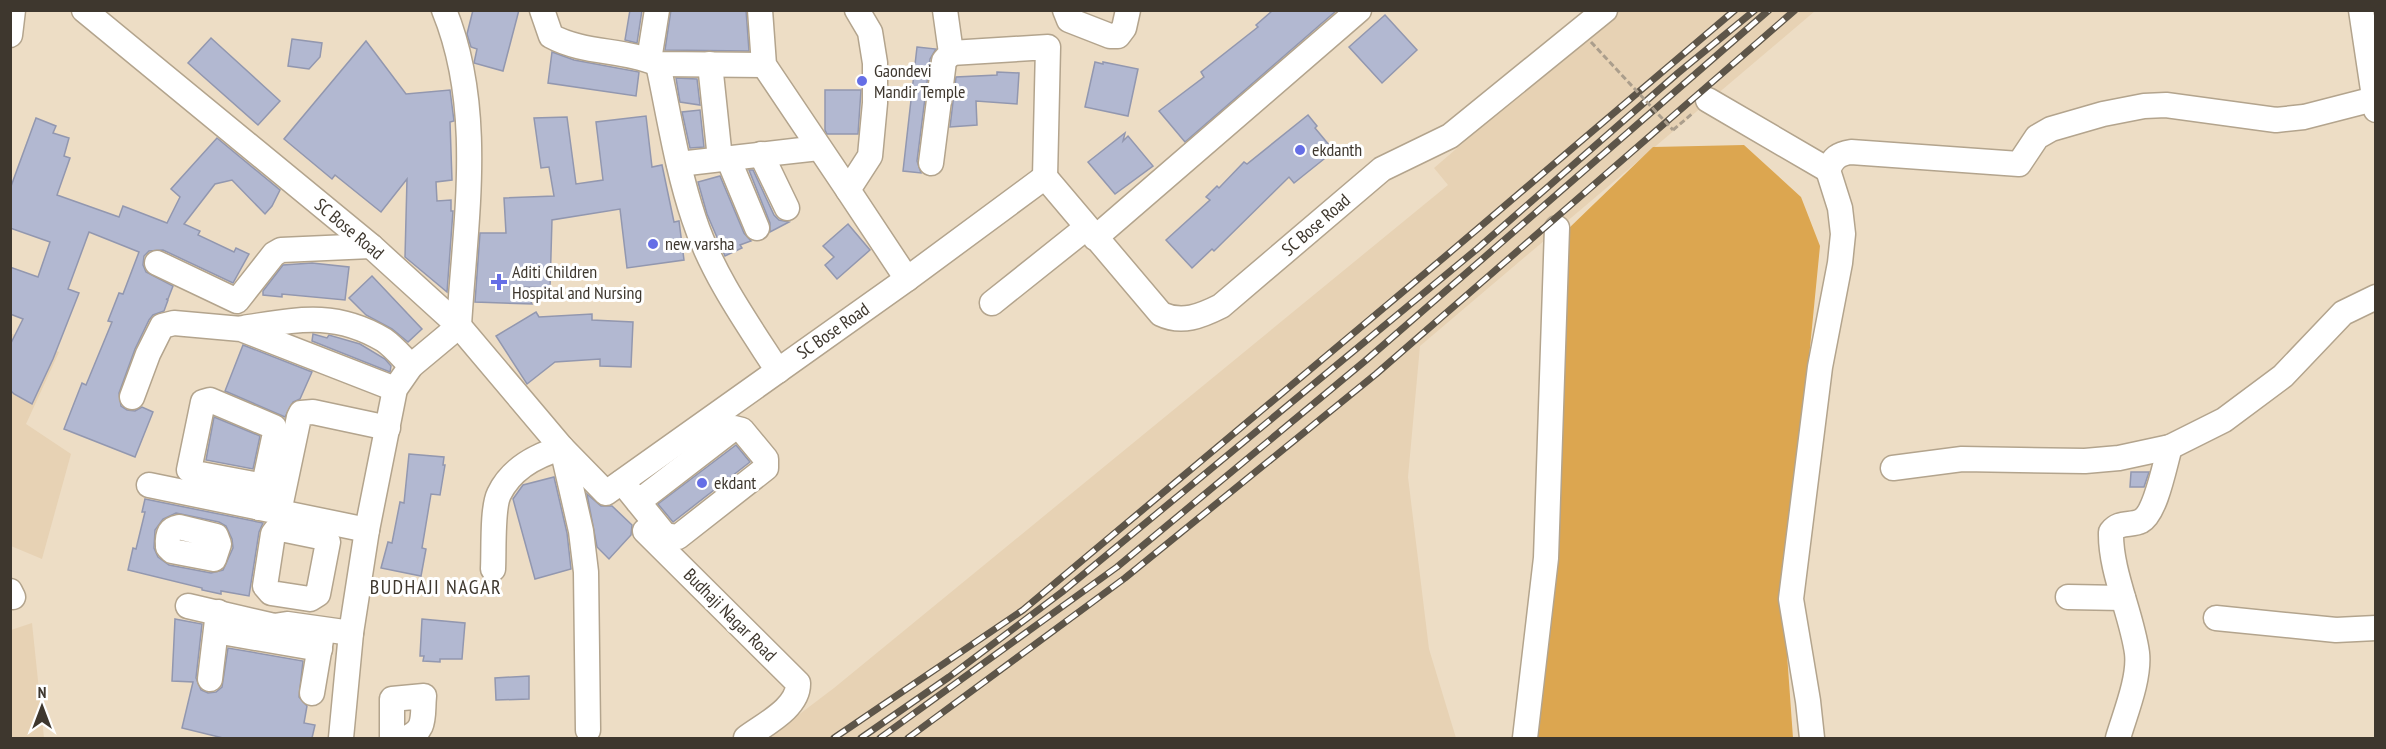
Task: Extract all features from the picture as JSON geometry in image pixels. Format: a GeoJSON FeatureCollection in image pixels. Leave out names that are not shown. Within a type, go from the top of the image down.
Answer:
{"type":"FeatureCollection","features":[{"type":"Feature","properties":{"kind":"street","name":"SC Bose Road"},"geometry":{"type":"LineString","coordinates":[[84,10],[371,246],[459,326],[562,448],[614,488],[907,279],[1044,177],[1161,315],[1173,320],[1205,314],[1221,306],[1382,169],[1450,136],[1605,10]]}},
{"type":"Feature","properties":{"kind":"street"},"geometry":{"type":"LineString","coordinates":[[341,738],[351,633],[368,522],[395,389],[411,366],[459,326],[469,129],[465,87],[444,10]]}},
{"type":"Feature","properties":{"kind":"street"},"geometry":{"type":"LineString","coordinates":[[542,10],[551,36],[560,41],[590,49],[654,62],[764,65]]}},
{"type":"Feature","properties":{"kind":"street"},"geometry":{"type":"LineString","coordinates":[[657,10],[654,62],[694,221],[730,296],[778,371]]}},
{"type":"Feature","properties":{"kind":"street"},"geometry":{"type":"LineString","coordinates":[[760,10],[764,65],[907,279]]}},
{"type":"Feature","properties":{"kind":"street"},"geometry":{"type":"LineString","coordinates":[[848,190],[870,156],[875,103],[875,63],[870,32],[858,10]]}},
{"type":"Feature","properties":{"kind":"street"},"geometry":{"type":"LineString","coordinates":[[945,10],[951,53]]}},
{"type":"Feature","properties":{"kind":"street"},"geometry":{"type":"LineString","coordinates":[[1065,10],[1069,20],[1110,36],[1118,36],[1124,28],[1128,10]]}},
{"type":"Feature","properties":{"kind":"street"},"geometry":{"type":"LineString","coordinates":[[992,303],[1091,233],[1359,10]]}},
{"type":"Feature","properties":{"kind":"street"},"geometry":{"type":"LineString","coordinates":[[1812,738],[1809,701],[1791,599],[1820,368],[1840,263],[1843,234],[1840,208],[1828,170],[1832,160],[1840,154],[1851,152],[2019,164],[2037,138],[2050,129],[2103,114],[2144,106],[2166,105],[2276,120],[2375,104],[2361,10]]}},
{"type":"Feature","properties":{"kind":"street"},"geometry":{"type":"LineString","coordinates":[[931,163],[944,61],[951,53],[1048,46],[1044,177]]}},
{"type":"Feature","properties":{"kind":"street"},"geometry":{"type":"LineString","coordinates":[[710,64],[724,158],[757,228]]}},
{"type":"Feature","properties":{"kind":"street"},"geometry":{"type":"LineString","coordinates":[[1708,100],[1828,170]]}},
{"type":"Feature","properties":{"kind":"street"},"geometry":{"type":"LineString","coordinates":[[679,164],[819,148]]}},
{"type":"Feature","properties":{"kind":"street"},"geometry":{"type":"LineString","coordinates":[[761,154],[787,208]]}},
{"type":"Feature","properties":{"kind":"street"},"geometry":{"type":"LineString","coordinates":[[1525,738],[1546,558],[1557,228]]}},
{"type":"Feature","properties":{"kind":"street"},"geometry":{"type":"LineString","coordinates":[[233,328],[237,301],[274,254],[281,250],[371,246]]}},
{"type":"Feature","properties":{"kind":"street"},"geometry":{"type":"LineString","coordinates":[[158,263],[237,301]]}},
{"type":"Feature","properties":{"kind":"street"},"geometry":{"type":"LineString","coordinates":[[1893,468],[1962,459],[2119,458],[2170,447],[2224,420],[2283,376],[2343,313],[2376,297]]}},
{"type":"Feature","properties":{"kind":"street"},"geometry":{"type":"LineString","coordinates":[[132,398],[148,354],[162,326],[174,323],[233,328],[324,318],[344,323],[385,341],[411,366]]}},
{"type":"Feature","properties":{"kind":"street"},"geometry":{"type":"LineString","coordinates":[[233,328],[395,389]]}},
{"type":"Feature","properties":{"kind":"street"},"geometry":{"type":"LineString","coordinates":[[271,501],[298,417],[302,413],[313,412],[388,428]]}},
{"type":"Feature","properties":{"kind":"street"},"geometry":{"type":"LineString","coordinates":[[614,488],[638,502],[665,535],[678,537],[766,468],[766,459],[742,430],[734,428],[638,502]]}},
{"type":"Feature","properties":{"kind":"street"},"geometry":{"type":"LineString","coordinates":[[2118,738],[2135,679],[2137,655],[2123,598],[2111,532],[2121,524],[2140,521],[2151,510],[2170,447]]}},
{"type":"Feature","properties":{"kind":"street"},"geometry":{"type":"LineString","coordinates":[[493,569],[498,495],[509,479],[525,465],[541,454],[562,448],[581,531],[586,572],[588,730]]}},
{"type":"Feature","properties":{"kind":"street"},"geometry":{"type":"LineString","coordinates":[[149,485],[204,496],[271,501],[368,522]]}},
{"type":"Feature","properties":{"kind":"street","name":"Budhaji Nagar Road"},"geometry":{"type":"LineString","coordinates":[[614,488],[798,683],[795,697],[789,705],[746,738]]}},
{"type":"Feature","properties":{"kind":"street"},"geometry":{"type":"LineString","coordinates":[[196,531],[204,496]]}},
{"type":"Feature","properties":{"kind":"street"},"geometry":{"type":"LineString","coordinates":[[271,501],[312,527],[368,522]]}},
{"type":"Feature","properties":{"kind":"street"},"geometry":{"type":"LineString","coordinates":[[2068,597],[2123,598]]}},
{"type":"Feature","properties":{"kind":"street"},"geometry":{"type":"LineString","coordinates":[[188,606],[222,622],[237,618],[274,626],[287,624],[321,638],[351,633]]}},
{"type":"Feature","properties":{"kind":"street"},"geometry":{"type":"LineString","coordinates":[[2216,618],[2336,630],[2376,628]]}},
{"type":"Feature","properties":{"kind":"street"},"geometry":{"type":"LineString","coordinates":[[210,679],[222,622]]}},
{"type":"Feature","properties":{"kind":"street"},"geometry":{"type":"LineString","coordinates":[[312,693],[321,638]]}},
{"type":"Feature","properties":{"kind":"street"},"geometry":{"type":"LineString","coordinates":[[392,738],[392,699],[424,696],[423,724],[416,735],[405,738]]}},
{"type":"Feature","properties":{"kind":"path"},"geometry":{"type":"LineString","coordinates":[[1591,42],[1673,130],[1708,100]]}},
{"type":"Feature","properties":{"kind":"shaded area"},"geometry":{"type":"Polygon","coordinates":[[[1616,11],[1815,11],[1420,346],[1408,477],[1429,649],[1456,738],[768,738],[834,688],[1448,185],[1434,168],[1616,11]]]}},
{"type":"Feature","properties":{"kind":"shaded area"},"geometry":{"type":"Polygon","coordinates":[[[1744,145],[1801,197],[1820,246],[1784,612],[1793,738],[1532,738],[1567,230],[1653,147],[1744,145]]]}},
{"type":"Feature","properties":{"kind":"shaded area"},"geometry":{"type":"Polygon","coordinates":[[[10,333],[59,352],[26,424],[71,454],[42,559],[11,546],[10,333]]]}},
{"type":"Feature","properties":{"kind":"shaded area"},"geometry":{"type":"Polygon","coordinates":[[[32,623],[44,738],[11,738],[11,630],[32,623]]]}},
{"type":"Feature","properties":{"kind":"building"},"geometry":{"type":"Polygon","coordinates":[[[473,10],[519,10],[503,71],[474,63],[477,49],[471,47],[467,34],[473,10]]]}},
{"type":"Feature","properties":{"kind":"building"},"geometry":{"type":"Polygon","coordinates":[[[630,10],[642,10],[637,43],[625,40],[630,10]]]}},
{"type":"Feature","properties":{"kind":"building"},"geometry":{"type":"Polygon","coordinates":[[[671,10],[746,10],[749,51],[665,50],[671,10]]]}},
{"type":"Feature","properties":{"kind":"building"},"geometry":{"type":"Polygon","coordinates":[[[1273,10],[1337,10],[1185,142],[1159,111],[1204,77],[1201,72],[1258,27],[1256,25],[1273,10]]]}},
{"type":"Feature","properties":{"kind":"building"},"geometry":{"type":"Polygon","coordinates":[[[1385,15],[1417,50],[1382,83],[1349,47],[1385,15]]]}},
{"type":"Feature","properties":{"kind":"building"},"geometry":{"type":"Polygon","coordinates":[[[211,38],[280,101],[258,125],[188,63],[211,38]]]}},
{"type":"Feature","properties":{"kind":"building"},"geometry":{"type":"Polygon","coordinates":[[[292,39],[322,43],[320,57],[309,69],[288,66],[292,39]]]}},
{"type":"Feature","properties":{"kind":"building"},"geometry":{"type":"Polygon","coordinates":[[[366,41],[406,94],[450,90],[454,121],[450,122],[452,180],[436,182],[437,201],[451,200],[451,211],[453,211],[447,292],[405,257],[407,179],[381,212],[335,175],[332,179],[284,139],[366,41]]]}},
{"type":"Feature","properties":{"kind":"building"},"geometry":{"type":"Polygon","coordinates":[[[917,47],[936,49],[930,59],[917,161],[921,173],[903,171],[917,47]]]}},
{"type":"Feature","properties":{"kind":"building"},"geometry":{"type":"Polygon","coordinates":[[[552,52],[574,60],[639,72],[636,96],[548,83],[552,52]]]}},
{"type":"Feature","properties":{"kind":"building"},"geometry":{"type":"Polygon","coordinates":[[[1095,62],[1138,69],[1128,116],[1085,107],[1095,62]]]}},
{"type":"Feature","properties":{"kind":"building"},"geometry":{"type":"Polygon","coordinates":[[[997,72],[1019,73],[1017,104],[976,101],[977,125],[950,127],[956,77],[997,75],[997,72]]]}},
{"type":"Feature","properties":{"kind":"building"},"geometry":{"type":"Polygon","coordinates":[[[676,78],[697,79],[700,105],[680,102],[676,78]]]}},
{"type":"Feature","properties":{"kind":"building"},"geometry":{"type":"Polygon","coordinates":[[[825,90],[861,90],[858,134],[827,134],[825,130],[825,90]]]}},
{"type":"Feature","properties":{"kind":"building"},"geometry":{"type":"Polygon","coordinates":[[[700,110],[704,147],[690,148],[682,112],[700,110]]]}},
{"type":"Feature","properties":{"kind":"building"},"geometry":{"type":"Polygon","coordinates":[[[1308,115],[1317,126],[1315,128],[1334,151],[1294,183],[1289,177],[1214,251],[1212,249],[1192,268],[1166,240],[1210,200],[1206,197],[1217,186],[1219,188],[1244,162],[1247,164],[1308,115]]]}},
{"type":"Feature","properties":{"kind":"building"},"geometry":{"type":"Polygon","coordinates":[[[646,116],[652,167],[662,165],[674,222],[679,221],[684,260],[627,268],[620,209],[552,220],[550,288],[524,287],[532,304],[475,302],[480,233],[506,233],[504,198],[554,196],[549,167],[541,168],[534,118],[567,117],[576,184],[603,180],[596,122],[646,116]]]}},
{"type":"Feature","properties":{"kind":"building"},"geometry":{"type":"Polygon","coordinates":[[[36,118],[56,126],[53,133],[69,138],[64,156],[70,158],[57,195],[119,217],[123,206],[167,223],[180,197],[171,189],[217,138],[280,190],[265,214],[232,180],[215,184],[184,224],[200,231],[198,235],[234,252],[236,248],[249,254],[233,283],[163,250],[149,251],[144,256],[143,265],[146,272],[173,286],[166,299],[168,300],[164,311],[153,315],[149,320],[135,349],[119,393],[121,406],[127,410],[135,411],[142,407],[153,412],[135,457],[64,429],[82,383],[86,385],[112,322],[108,321],[119,293],[123,294],[139,252],[89,232],[68,289],[79,293],[32,404],[10,390],[10,345],[23,319],[10,314],[10,267],[38,277],[50,242],[10,228],[10,189],[36,118]]]}},
{"type":"Feature","properties":{"kind":"building"},"geometry":{"type":"Polygon","coordinates":[[[1125,133],[1123,141],[1128,136],[1153,166],[1115,194],[1088,162],[1125,133]]]}},
{"type":"Feature","properties":{"kind":"building"},"geometry":{"type":"Polygon","coordinates":[[[749,170],[753,170],[774,215],[779,220],[789,222],[770,232],[770,223],[749,170]]]}},
{"type":"Feature","properties":{"kind":"building"},"geometry":{"type":"Polygon","coordinates":[[[720,176],[744,233],[751,241],[740,245],[742,248],[725,256],[707,214],[698,182],[720,176]]]}},
{"type":"Feature","properties":{"kind":"building"},"geometry":{"type":"Polygon","coordinates":[[[848,224],[870,250],[837,279],[825,265],[834,257],[823,246],[848,224]]]}},
{"type":"Feature","properties":{"kind":"building"},"geometry":{"type":"Polygon","coordinates":[[[312,263],[349,267],[345,300],[282,294],[282,297],[263,295],[263,291],[283,265],[312,263]]]}},
{"type":"Feature","properties":{"kind":"building"},"geometry":{"type":"Polygon","coordinates":[[[372,276],[422,329],[408,342],[392,329],[366,315],[349,298],[372,276]]]}},
{"type":"Feature","properties":{"kind":"building"},"geometry":{"type":"Polygon","coordinates":[[[536,312],[539,317],[592,314],[592,320],[633,322],[631,367],[600,366],[600,359],[555,362],[527,384],[496,336],[536,312]]]}},
{"type":"Feature","properties":{"kind":"building"},"geometry":{"type":"Polygon","coordinates":[[[313,334],[327,338],[329,335],[360,344],[385,359],[391,366],[390,372],[312,341],[313,334]]]}},
{"type":"Feature","properties":{"kind":"building"},"geometry":{"type":"Polygon","coordinates":[[[243,345],[312,372],[300,399],[293,402],[285,417],[225,391],[243,345]]]}},
{"type":"Feature","properties":{"kind":"building"},"geometry":{"type":"Polygon","coordinates":[[[214,417],[260,436],[253,469],[206,460],[214,417]]]}},
{"type":"Feature","properties":{"kind":"building"},"geometry":{"type":"Polygon","coordinates":[[[736,445],[750,462],[673,522],[658,504],[736,445]]]}},
{"type":"Feature","properties":{"kind":"building"},"geometry":{"type":"Polygon","coordinates":[[[409,454],[444,457],[443,465],[445,465],[440,495],[431,494],[422,548],[426,549],[421,576],[381,568],[388,542],[392,543],[400,502],[404,503],[409,454]]]}},
{"type":"Feature","properties":{"kind":"building"},"geometry":{"type":"Polygon","coordinates":[[[2131,472],[2149,472],[2144,487],[2130,487],[2131,472]]]}},
{"type":"Feature","properties":{"kind":"building"},"geometry":{"type":"Polygon","coordinates":[[[554,477],[567,533],[571,569],[535,579],[513,499],[523,485],[554,477]]]}},
{"type":"Feature","properties":{"kind":"building"},"geometry":{"type":"Polygon","coordinates":[[[587,494],[601,506],[612,506],[632,525],[631,535],[609,559],[597,547],[587,494]]]}},
{"type":"Feature","properties":{"kind":"building"},"geometry":{"type":"Polygon","coordinates":[[[145,499],[263,523],[259,532],[249,596],[202,590],[202,588],[128,570],[145,512],[142,512],[145,499]],[[176,513],[163,519],[155,530],[154,548],[158,557],[169,565],[211,573],[223,570],[233,548],[226,526],[219,522],[176,513]]]}},
{"type":"Feature","properties":{"kind":"building"},"geometry":{"type":"Polygon","coordinates":[[[175,619],[202,624],[196,678],[201,690],[208,693],[216,692],[222,687],[228,648],[303,661],[299,697],[307,706],[304,723],[315,725],[312,738],[223,738],[182,728],[193,682],[172,681],[175,619]]]}},
{"type":"Feature","properties":{"kind":"building"},"geometry":{"type":"Polygon","coordinates":[[[422,619],[465,623],[462,659],[440,659],[440,662],[423,661],[424,656],[420,656],[422,619]]]}},
{"type":"Feature","properties":{"kind":"building"},"geometry":{"type":"Polygon","coordinates":[[[529,676],[529,699],[496,700],[495,678],[529,676]]]}},
{"type":"Feature","properties":{"kind":"railway"},"geometry":{"type":"LineString","coordinates":[[834,738],[1023,610],[1735,10]]}},
{"type":"Feature","properties":{"kind":"railway"},"geometry":{"type":"LineString","coordinates":[[861,738],[949,677],[1062,592],[1477,249],[1678,73],[1755,10]]}},
{"type":"Feature","properties":{"kind":"railway"},"geometry":{"type":"LineString","coordinates":[[880,738],[1117,567],[1365,361],[1769,10]]}},
{"type":"Feature","properties":{"kind":"railway"},"geometry":{"type":"LineString","coordinates":[[908,738],[1125,578],[1376,374],[1795,10]]}},
{"type":"Feature","properties":{"kind":"place","name":"Gaondevi Mandir Temple"},"geometry":{"type":"Point","coordinates":[862,81]}},
{"type":"Feature","properties":{"kind":"place","name":"ekdanth"},"geometry":{"type":"Point","coordinates":[1300,150]}},
{"type":"Feature","properties":{"kind":"place","name":"new varsha"},"geometry":{"type":"Point","coordinates":[653,244]}},
{"type":"Feature","properties":{"kind":"place","name":"Aditi Children Hospital and Nursing"},"geometry":{"type":"Point","coordinates":[499,282]}},
{"type":"Feature","properties":{"kind":"place","name":"ekdant"},"geometry":{"type":"Point","coordinates":[702,483]}},
{"type":"Feature","properties":{"kind":"district","name":"BUDHAJI NAGAR"},"geometry":{"type":"Point","coordinates":[436,587]}}]}
